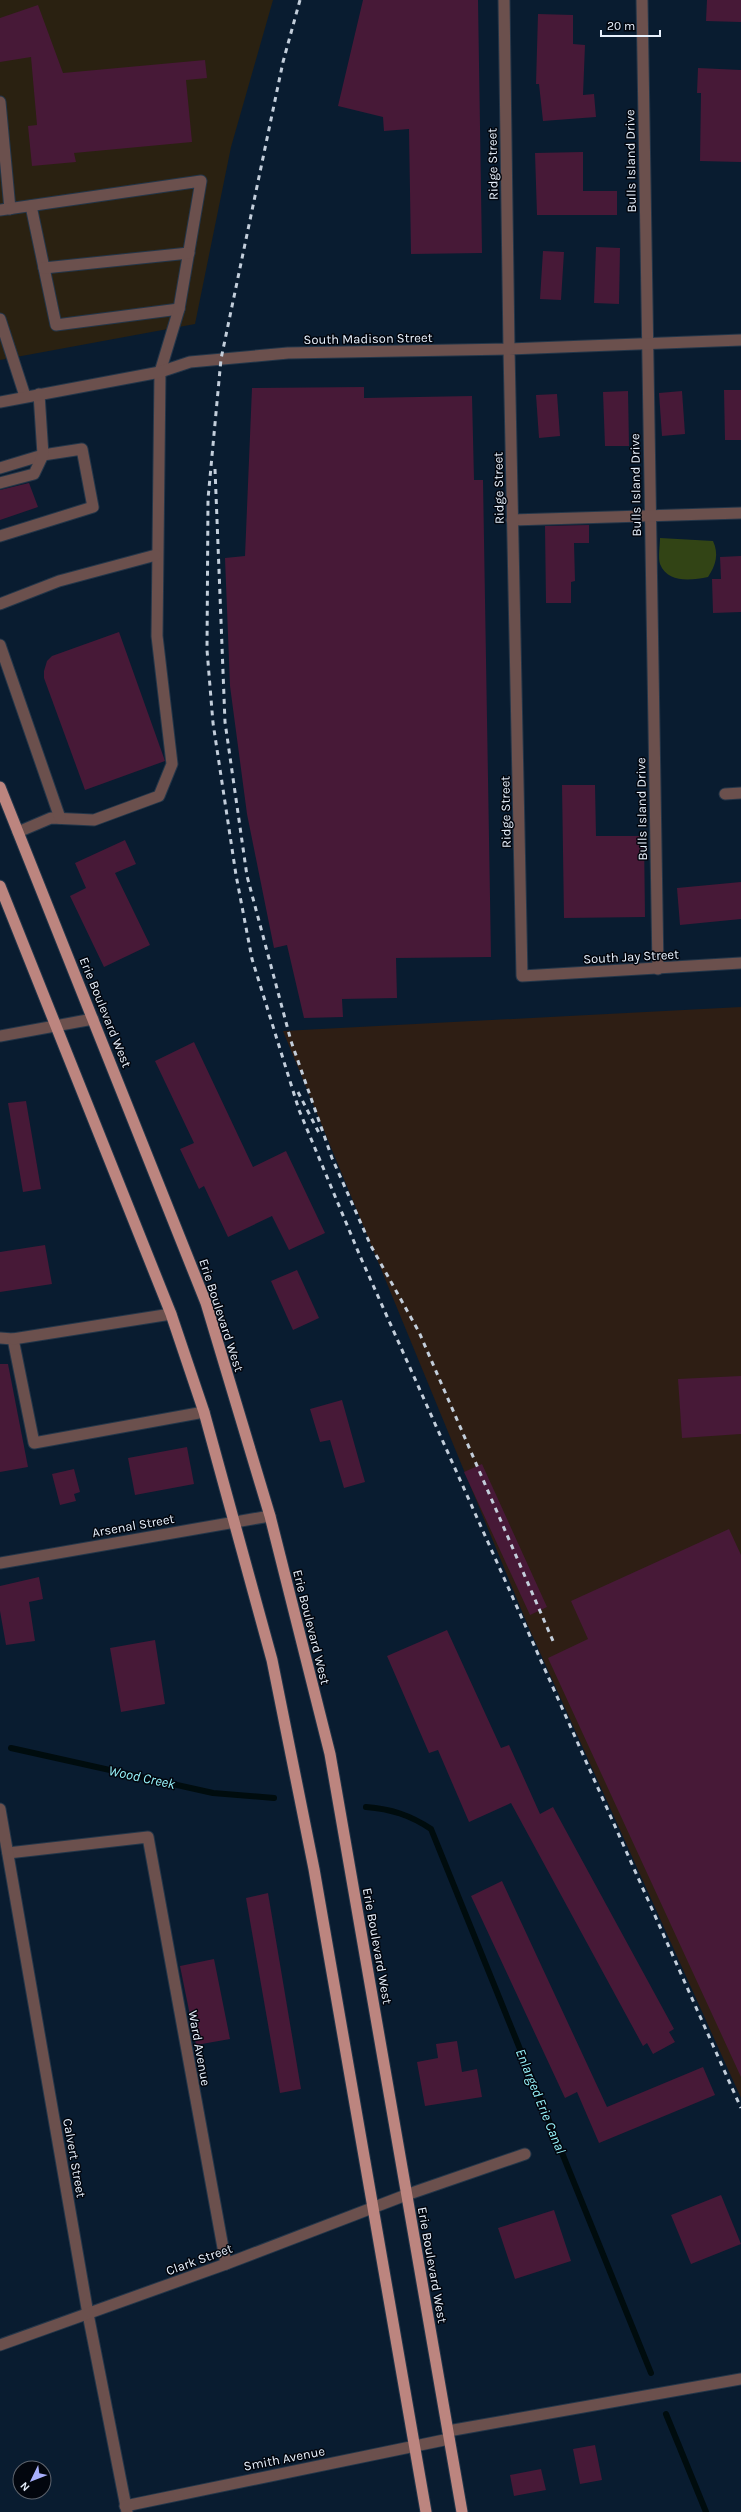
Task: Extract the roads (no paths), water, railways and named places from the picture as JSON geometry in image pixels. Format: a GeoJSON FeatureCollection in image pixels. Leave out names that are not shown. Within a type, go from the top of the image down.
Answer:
{"type":"FeatureCollection","features":[{"type":"Feature","properties":{"kind":"main road","name":"Erie Boulevard West"},"geometry":{"type":"LineString","coordinates":[[0,787],[206,1303],[270,1516],[330,1754],[462,2512]]}},
{"type":"Feature","properties":{"kind":"main road"},"geometry":{"type":"LineString","coordinates":[[0,886],[171,1314],[204,1412],[272,1660],[293,1757],[426,2512]]}},
{"type":"Feature","properties":{"kind":"street","name":"Ridge Street"},"geometry":{"type":"LineString","coordinates":[[504,0],[512,520],[522,976]]}},
{"type":"Feature","properties":{"kind":"street","name":"Bulls Island Drive"},"geometry":{"type":"LineString","coordinates":[[642,0],[649,517],[658,969]]}},
{"type":"Feature","properties":{"kind":"street"},"geometry":{"type":"LineString","coordinates":[[0,102],[5,209],[201,181],[179,309],[160,372],[156,555],[157,636],[172,764],[159,796],[94,820],[51,818],[18,832]]}},
{"type":"Feature","properties":{"kind":"street"},"geometry":{"type":"LineString","coordinates":[[31,206],[56,325],[179,309]]}},
{"type":"Feature","properties":{"kind":"street"},"geometry":{"type":"LineString","coordinates":[[44,268],[189,253]]}},
{"type":"Feature","properties":{"kind":"street"},"geometry":{"type":"LineString","coordinates":[[0,319],[25,396]]}},
{"type":"Feature","properties":{"kind":"street","name":"South Madison Street"},"geometry":{"type":"LineString","coordinates":[[0,402],[25,396],[160,372],[190,362],[288,353],[509,349],[741,340]]}},
{"type":"Feature","properties":{"kind":"street"},"geometry":{"type":"LineString","coordinates":[[0,483],[34,474],[44,454],[39,394]]}},
{"type":"Feature","properties":{"kind":"street"},"geometry":{"type":"LineString","coordinates":[[0,468],[44,454],[82,449],[93,507],[0,536]]}},
{"type":"Feature","properties":{"kind":"street"},"geometry":{"type":"LineString","coordinates":[[512,520],[741,513]]}},
{"type":"Feature","properties":{"kind":"street"},"geometry":{"type":"LineString","coordinates":[[0,604],[59,581],[156,555]]}},
{"type":"Feature","properties":{"kind":"street"},"geometry":{"type":"LineString","coordinates":[[0,646],[60,818]]}},
{"type":"Feature","properties":{"kind":"street"},"geometry":{"type":"LineString","coordinates":[[725,794],[741,793]]}},
{"type":"Feature","properties":{"kind":"street","name":"South Jay Street"},"geometry":{"type":"LineString","coordinates":[[522,976],[741,963]]}},
{"type":"Feature","properties":{"kind":"street"},"geometry":{"type":"LineString","coordinates":[[0,1036],[56,1027],[93,1019]]}},
{"type":"Feature","properties":{"kind":"street"},"geometry":{"type":"LineString","coordinates":[[0,1338],[13,1339],[171,1314]]}},
{"type":"Feature","properties":{"kind":"street"},"geometry":{"type":"LineString","coordinates":[[13,1339],[34,1443],[204,1412]]}},
{"type":"Feature","properties":{"kind":"street","name":"Arsenal Street"},"geometry":{"type":"LineString","coordinates":[[0,1563],[270,1516]]}},
{"type":"Feature","properties":{"kind":"street","name":"Calvert Street"},"geometry":{"type":"LineString","coordinates":[[0,1809],[88,2314],[126,2509]]}},
{"type":"Feature","properties":{"kind":"street","name":"Ward Avenue"},"geometry":{"type":"LineString","coordinates":[[8,1853],[148,1837],[226,2264]]}},
{"type":"Feature","properties":{"kind":"street","name":"Clark Street"},"geometry":{"type":"LineString","coordinates":[[0,2345],[226,2264],[373,2207],[525,2154]]}},
{"type":"Feature","properties":{"kind":"street","name":"Smith Avenue"},"geometry":{"type":"LineString","coordinates":[[126,2509],[198,2489],[414,2448],[449,2435],[741,2379]]}},
{"type":"Feature","properties":{"kind":"waterway","name":"Wood Creek"},"geometry":{"type":"LineString","coordinates":[[11,1748],[213,1793],[274,1798]]}},
{"type":"Feature","properties":{"kind":"waterway","name":"Enlarged Erie Canal"},"geometry":{"type":"LineString","coordinates":[[366,1807],[384,1809],[400,1814],[416,1820],[431,1829],[651,2373]]}},
{"type":"Feature","properties":{"kind":"waterway","name":"Enlarged Erie Canal"},"geometry":{"type":"LineString","coordinates":[[666,2414],[706,2512]]}},
{"type":"Feature","properties":{"kind":"railway"},"geometry":{"type":"LineString","coordinates":[[300,0],[283,62],[221,359],[208,499],[207,650],[213,723],[236,875],[252,959],[299,1110],[360,1256],[741,2108]]}},
{"type":"Feature","properties":{"kind":"railway"},"geometry":{"type":"LineString","coordinates":[[215,469],[225,722],[247,876],[291,1041],[332,1158],[371,1246],[419,1332],[553,1641]]}},
{"type":"Feature","properties":{"kind":"railway"},"geometry":{"type":"LineString","coordinates":[[298,1092],[319,1133]]}}]}
